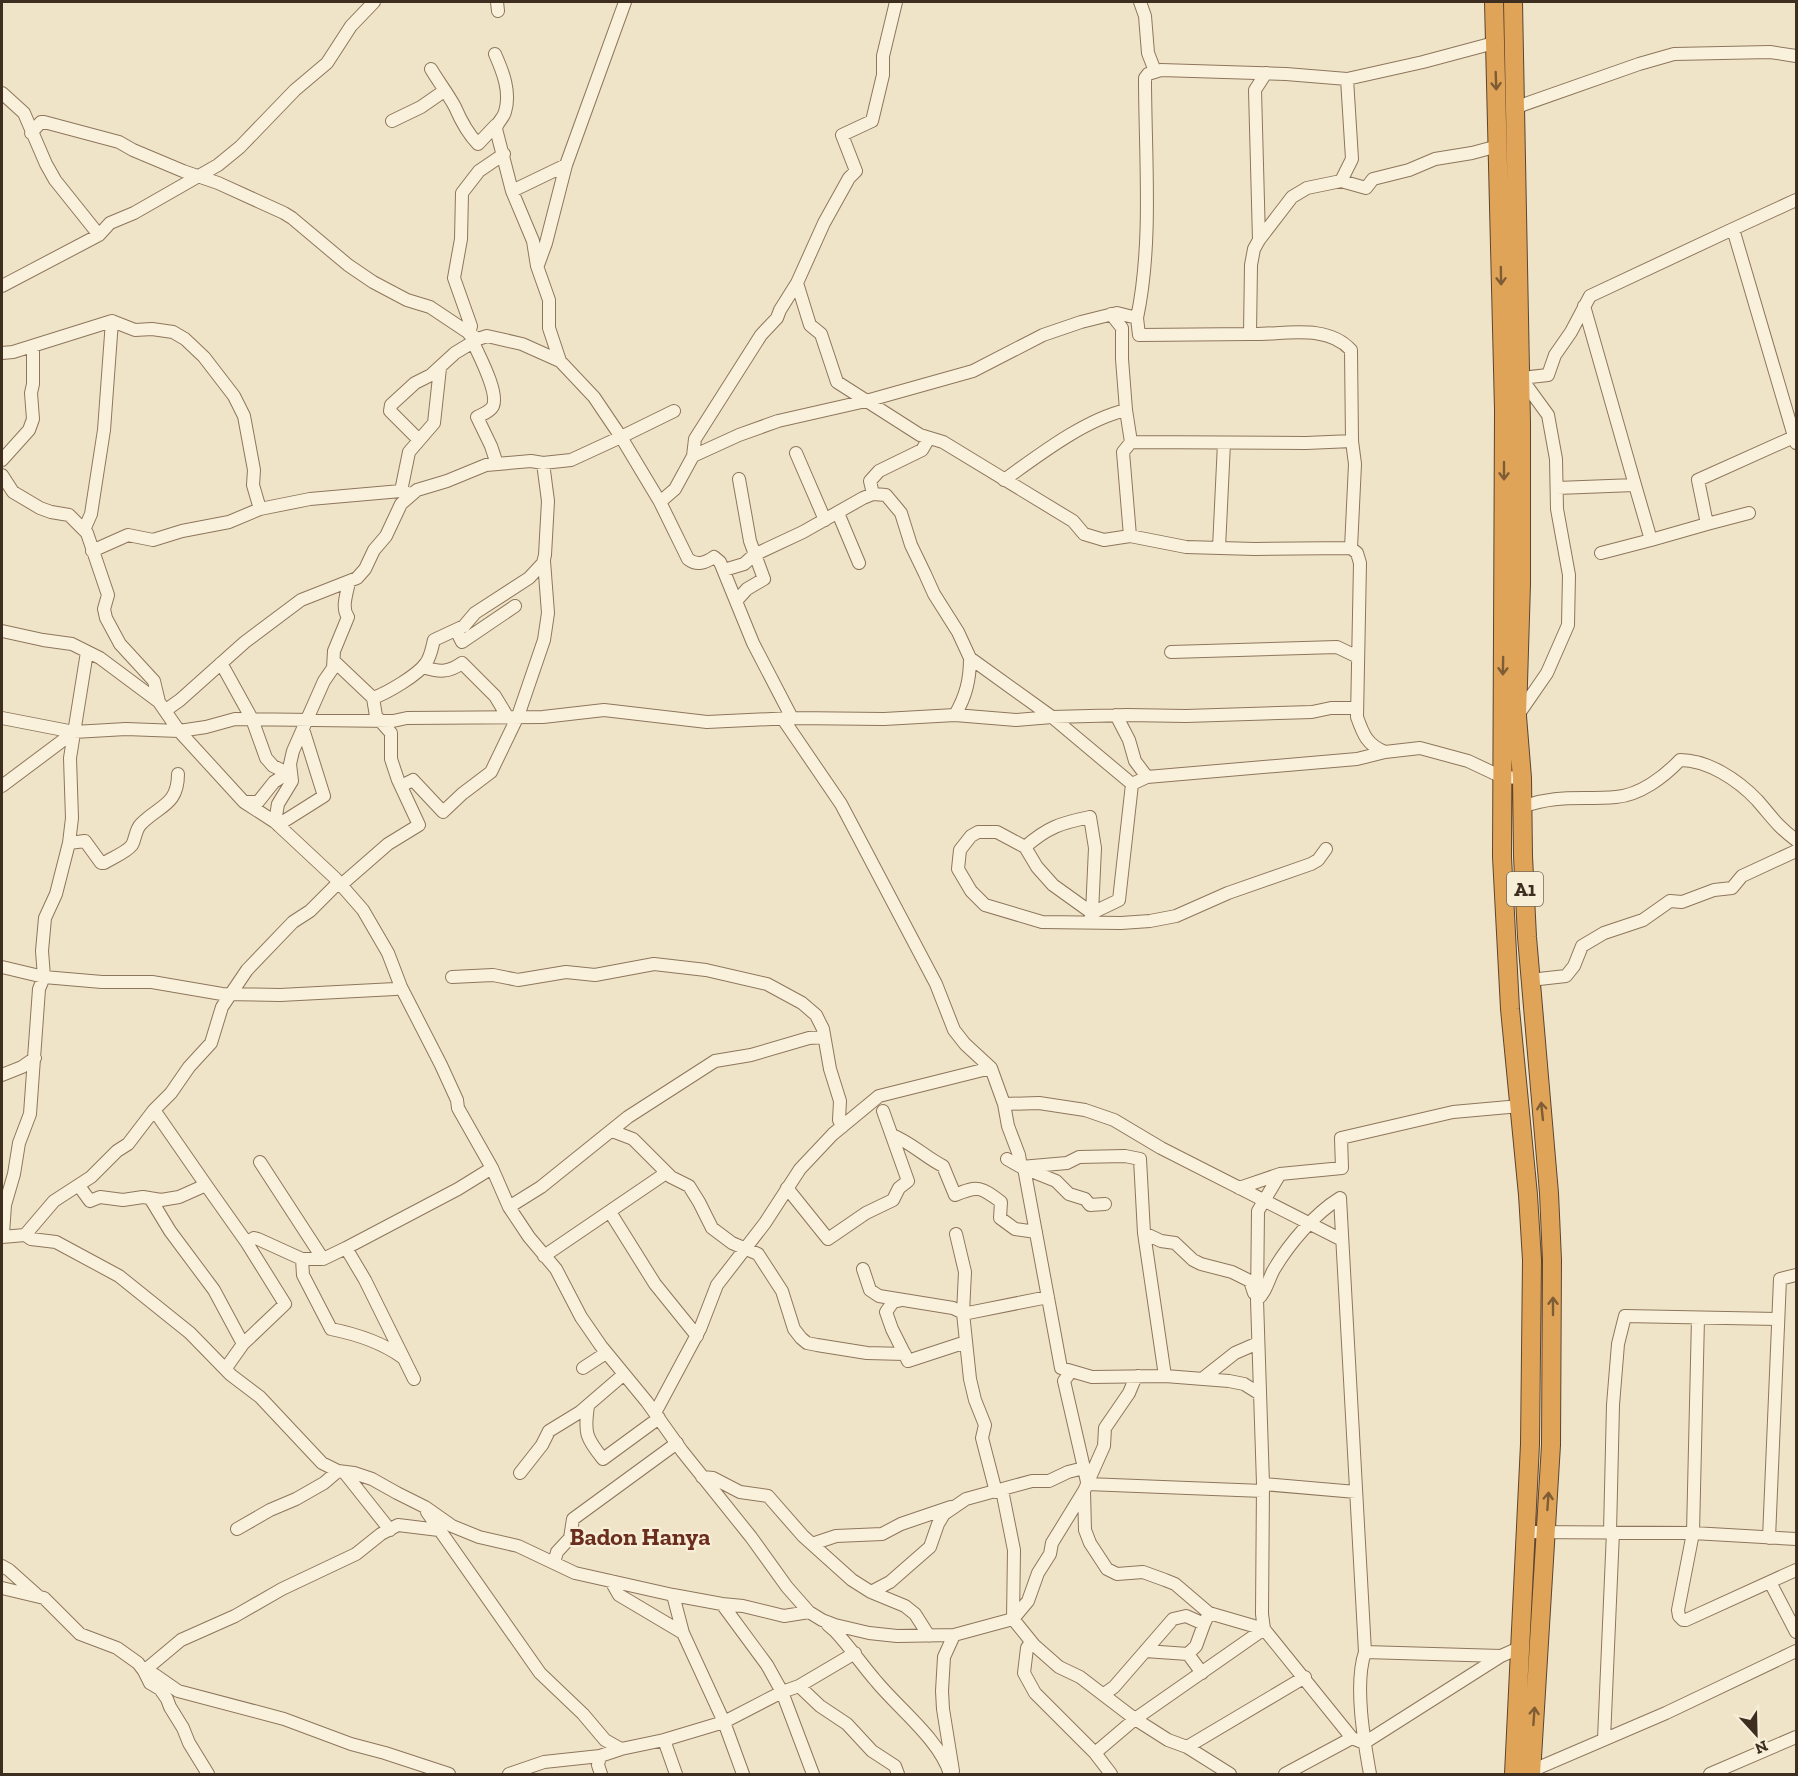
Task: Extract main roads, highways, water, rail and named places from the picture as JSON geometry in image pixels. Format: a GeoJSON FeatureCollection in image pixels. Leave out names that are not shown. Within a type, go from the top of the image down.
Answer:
{"type":"FeatureCollection","features":[{"type":"Feature","properties":{"kind":"highway","name":"A1"},"geometry":{"type":"LineString","coordinates":[[1494,2],[1504,531],[1502,777],[1506,939],[1510,1009],[1530,1218],[1532,1271],[1530,1444],[1519,1648],[1525,1773]]}},
{"type":"Feature","properties":{"kind":"highway","name":"A1"},"geometry":{"type":"LineString","coordinates":[[1513,2],[1521,378],[1521,584],[1517,716],[1522,778],[1527,937],[1551,1227],[1553,1352],[1546,1530],[1525,1773]]}},
{"type":"Feature","properties":{"kind":"highway"},"geometry":{"type":"LineString","coordinates":[[1506,939],[1527,937]]}},
{"type":"Feature","properties":{"kind":"district","name":"Badon Hanya"},"geometry":{"type":"Point","coordinates":[640,1536]}}]}
